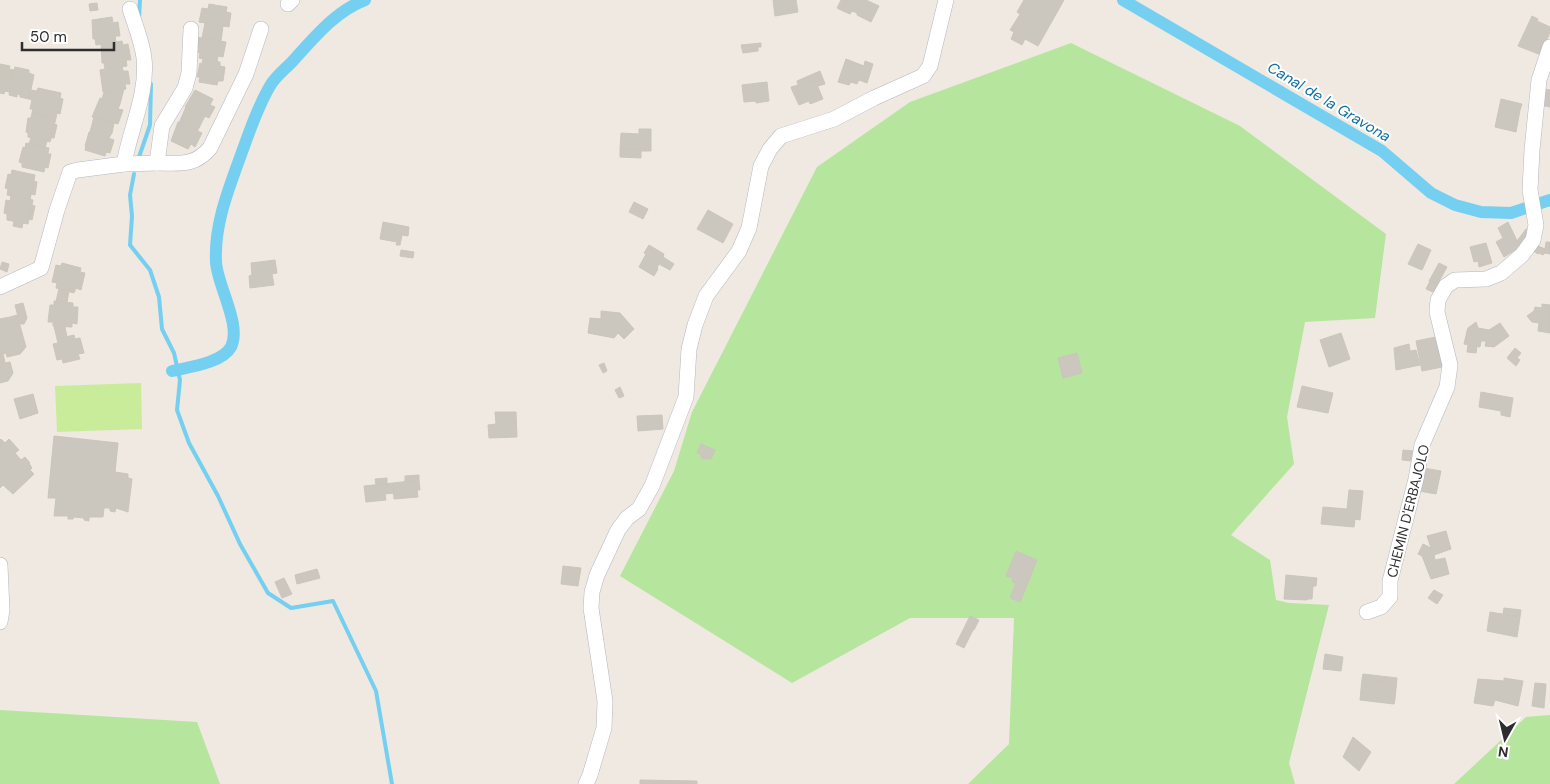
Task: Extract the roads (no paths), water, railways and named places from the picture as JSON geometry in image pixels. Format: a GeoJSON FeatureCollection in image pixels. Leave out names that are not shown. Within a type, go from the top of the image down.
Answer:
{"type":"FeatureCollection","features":[{"type":"Feature","properties":{"kind":"street"},"geometry":{"type":"LineString","coordinates":[[586,784],[604,728],[605,701],[591,608],[592,592],[597,575],[618,530],[627,518],[639,509],[652,486],[686,397],[689,349],[695,325],[706,296],[739,251],[749,228],[761,166],[770,149],[781,136],[834,119],[874,98],[923,76],[930,66],[946,0]]}},
{"type":"Feature","properties":{"kind":"street"},"geometry":{"type":"LineString","coordinates":[[124,164],[127,146],[144,88],[144,58],[130,9]]}},
{"type":"Feature","properties":{"kind":"street"},"geometry":{"type":"LineString","coordinates":[[157,163],[162,126],[185,88],[189,73],[191,29]]}},
{"type":"Feature","properties":{"kind":"street"},"geometry":{"type":"LineString","coordinates":[[0,287],[41,268],[56,210],[70,172],[124,164],[192,162],[202,158],[210,148],[246,74],[261,29]]}},
{"type":"Feature","properties":{"kind":"street","name":"CHEMIN D'ERBAJOLO"},"geometry":{"type":"LineString","coordinates":[[1367,612],[1381,607],[1390,597],[1390,581],[1416,479],[1422,445],[1447,387],[1450,365],[1437,312],[1438,300],[1446,286],[1456,280],[1486,279],[1502,273],[1522,255],[1533,240],[1536,225],[1530,190],[1539,80],[1550,47]]}},
{"type":"Feature","properties":{"kind":"street"},"geometry":{"type":"LineString","coordinates":[[0,565],[2,610],[0,622]]}},
{"type":"Feature","properties":{"kind":"waterway"},"geometry":{"type":"LineString","coordinates":[[139,19],[140,0]]}},
{"type":"Feature","properties":{"kind":"waterway","name":"Canal de la Gravona"},"geometry":{"type":"LineString","coordinates":[[172,371],[213,361],[231,347],[234,338],[231,317],[217,271],[217,234],[223,206],[232,179],[266,94],[277,77],[325,27],[344,11],[365,0]]}},
{"type":"Feature","properties":{"kind":"waterway","name":"Canal de la Gravona"},"geometry":{"type":"LineString","coordinates":[[1123,0],[1382,151],[1431,193],[1455,205],[1481,212],[1511,213],[1550,200]]}},
{"type":"Feature","properties":{"kind":"waterway"},"geometry":{"type":"LineString","coordinates":[[138,160],[150,125],[151,84]]}},
{"type":"Feature","properties":{"kind":"waterway"},"geometry":{"type":"LineString","coordinates":[[134,174],[130,195],[132,216],[130,245],[150,270],[159,297],[162,329],[174,353],[180,380],[177,410],[189,443],[218,496],[240,544],[268,593],[291,608],[333,601],[376,691],[392,784]]}}]}
